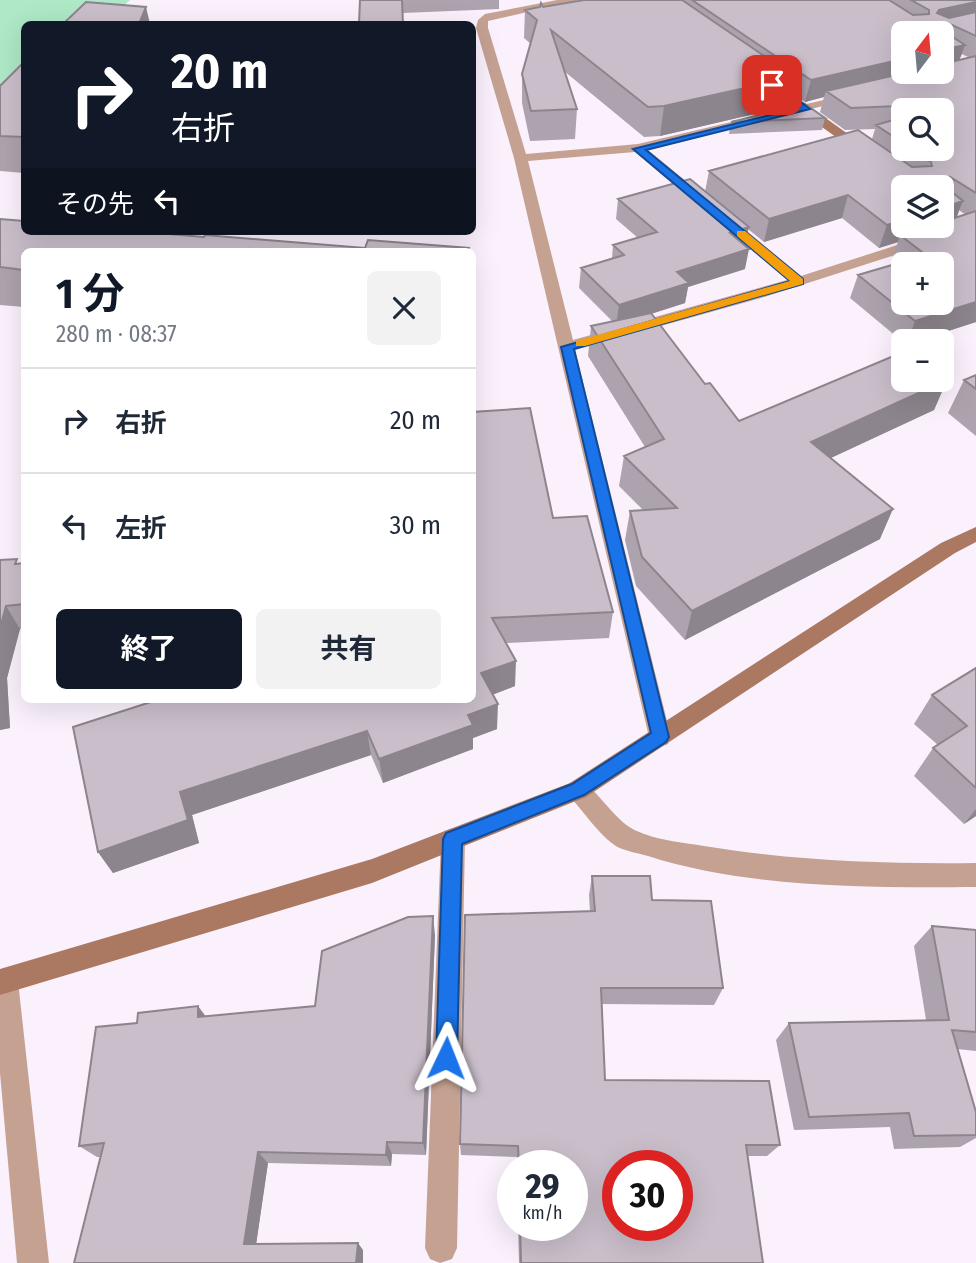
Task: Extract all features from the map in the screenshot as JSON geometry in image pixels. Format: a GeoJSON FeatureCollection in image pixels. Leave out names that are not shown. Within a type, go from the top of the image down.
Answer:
{"type":"FeatureCollection","features":[{"type":"Feature","properties":{"kind":"street"},"geometry":{"type":"LineString","coordinates":[[574,0],[502,13],[483,20],[482,27],[521,158],[660,737]]}},
{"type":"Feature","properties":{"kind":"street"},"geometry":{"type":"LineString","coordinates":[[755,73],[871,156]]}},
{"type":"Feature","properties":{"kind":"street"},"geometry":{"type":"LineString","coordinates":[[521,158],[638,149],[857,96]]}},
{"type":"Feature","properties":{"kind":"street"},"geometry":{"type":"LineString","coordinates":[[638,149],[799,282]]}},
{"type":"Feature","properties":{"kind":"street"},"geometry":{"type":"LineString","coordinates":[[567,347],[799,282],[930,239]]}},
{"type":"Feature","properties":{"kind":"street"},"geometry":{"type":"LineString","coordinates":[[33,1263],[3,982],[372,870],[578,790],[948,548],[976,534]]}},
{"type":"Feature","properties":{"kind":"street"},"geometry":{"type":"LineString","coordinates":[[578,790],[623,837],[667,851],[743,864],[825,873],[891,876],[976,875]]}},
{"type":"Feature","properties":{"kind":"street"},"geometry":{"type":"LineString","coordinates":[[441,1248],[453,839]]}},
{"type":"Feature","properties":{"kind":"green space"},"geometry":{"type":"Polygon","coordinates":[[[0,0],[130,0],[106,21],[21,21],[21,100],[0,119],[0,0]]]}},
{"type":"Feature","properties":{"kind":"building"},"geometry":{"type":"Polygon","coordinates":[[[360,0],[402,0],[403,21],[359,21],[360,0]]]}},
{"type":"Feature","properties":{"kind":"building"},"geometry":{"type":"Polygon","coordinates":[[[584,0],[682,0],[795,77],[664,106],[648,107],[551,30],[577,109],[531,111],[522,74],[537,20],[525,10],[540,7],[541,3],[543,7],[584,0]]]}},
{"type":"Feature","properties":{"kind":"building"},"geometry":{"type":"Polygon","coordinates":[[[692,0],[889,0],[913,15],[929,14],[929,10],[911,0],[976,0],[939,10],[937,13],[949,18],[976,12],[976,36],[954,26],[954,21],[891,21],[891,62],[811,80],[692,0]]]}},
{"type":"Feature","properties":{"kind":"building"},"geometry":{"type":"Polygon","coordinates":[[[86,2],[146,7],[140,21],[66,21],[86,2]]]}},
{"type":"Feature","properties":{"kind":"building"},"geometry":{"type":"Polygon","coordinates":[[[954,38],[965,45],[954,47],[954,38]]]}},
{"type":"Feature","properties":{"kind":"building"},"geometry":{"type":"Polygon","coordinates":[[[976,56],[976,193],[954,179],[954,175],[891,175],[891,224],[887,225],[848,195],[769,219],[709,171],[858,130],[891,153],[891,161],[903,161],[912,167],[932,166],[929,161],[954,161],[954,98],[891,98],[891,106],[851,108],[826,91],[891,76],[891,84],[954,84],[954,61],[976,56]]]}},
{"type":"Feature","properties":{"kind":"building"},"geometry":{"type":"Polygon","coordinates":[[[21,65],[21,137],[0,136],[0,86],[21,65]]]}},
{"type":"Feature","properties":{"kind":"building"},"geometry":{"type":"Polygon","coordinates":[[[805,104],[825,118],[731,122],[805,104]]]}},
{"type":"Feature","properties":{"kind":"building"},"geometry":{"type":"Polygon","coordinates":[[[891,121],[891,135],[876,125],[891,121]]]}},
{"type":"Feature","properties":{"kind":"building"},"geometry":{"type":"Polygon","coordinates":[[[690,179],[749,227],[730,233],[749,249],[677,272],[689,283],[619,305],[581,268],[624,255],[613,245],[657,232],[618,199],[690,179]]]}},
{"type":"Feature","properties":{"kind":"building"},"geometry":{"type":"Polygon","coordinates":[[[954,194],[963,201],[954,204],[954,194]]]}},
{"type":"Feature","properties":{"kind":"building"},"geometry":{"type":"Polygon","coordinates":[[[976,211],[976,302],[954,309],[954,252],[922,252],[904,238],[954,238],[954,218],[976,211]]]}},
{"type":"Feature","properties":{"kind":"building"},"geometry":{"type":"Polygon","coordinates":[[[0,219],[21,221],[21,235],[205,235],[365,248],[21,248],[21,270],[0,267],[0,219]]]}},
{"type":"Feature","properties":{"kind":"building"},"geometry":{"type":"Polygon","coordinates":[[[368,240],[469,248],[365,248],[368,240]]]}},
{"type":"Feature","properties":{"kind":"building"},"geometry":{"type":"Polygon","coordinates":[[[891,265],[891,302],[858,275],[891,265]]]}},
{"type":"Feature","properties":{"kind":"building"},"geometry":{"type":"Polygon","coordinates":[[[651,313],[705,384],[710,383],[739,421],[891,357],[891,392],[921,392],[811,442],[893,509],[692,611],[642,557],[630,511],[677,508],[624,456],[664,439],[591,326],[651,313]]]}},
{"type":"Feature","properties":{"kind":"building"},"geometry":{"type":"Polygon","coordinates":[[[908,315],[934,315],[915,321],[908,315]]]}},
{"type":"Feature","properties":{"kind":"building"},"geometry":{"type":"Polygon","coordinates":[[[976,375],[976,389],[964,380],[976,375]]]}},
{"type":"Feature","properties":{"kind":"building"},"geometry":{"type":"Polygon","coordinates":[[[530,408],[553,518],[587,516],[613,612],[492,618],[516,661],[481,673],[498,704],[468,715],[473,725],[379,759],[367,731],[180,792],[188,820],[98,852],[73,727],[148,703],[476,703],[476,412],[530,408]]]}},
{"type":"Feature","properties":{"kind":"building"},"geometry":{"type":"Polygon","coordinates":[[[17,559],[15,564],[21,563],[21,604],[6,606],[0,628],[0,560],[17,559]]]}},
{"type":"Feature","properties":{"kind":"building"},"geometry":{"type":"Polygon","coordinates":[[[976,668],[976,788],[933,748],[967,726],[932,695],[976,668]]]}},
{"type":"Feature","properties":{"kind":"building"},"geometry":{"type":"Polygon","coordinates":[[[592,876],[650,876],[652,900],[711,901],[723,988],[601,988],[605,1080],[769,1081],[780,1145],[746,1145],[763,1263],[521,1263],[520,1241],[588,1241],[588,1150],[518,1150],[518,1146],[460,1144],[465,915],[595,911],[592,876]]]}},
{"type":"Feature","properties":{"kind":"building"},"geometry":{"type":"Polygon","coordinates":[[[433,916],[423,1143],[387,1142],[386,1155],[258,1152],[244,1244],[358,1243],[356,1263],[74,1263],[104,1143],[79,1146],[96,1027],[137,1023],[138,1013],[198,1006],[198,1017],[315,1006],[322,951],[408,917],[433,916]]]}},
{"type":"Feature","properties":{"kind":"building"},"geometry":{"type":"Polygon","coordinates":[[[932,926],[976,930],[976,1032],[952,1030],[976,1112],[976,1135],[914,1136],[909,1113],[809,1117],[789,1023],[949,1020],[932,926]]]}},
{"type":"Feature","properties":{"kind":"slow traffic"},"geometry":{"type":"LineString","coordinates":[[580,343],[799,282],[741,233]]}},
{"type":"Feature","properties":{"kind":"route"},"geometry":{"type":"LineString","coordinates":[[446,1058],[453,839],[578,790],[660,737],[567,347],[799,282],[638,149],[806,109],[772,85]]}}]}
